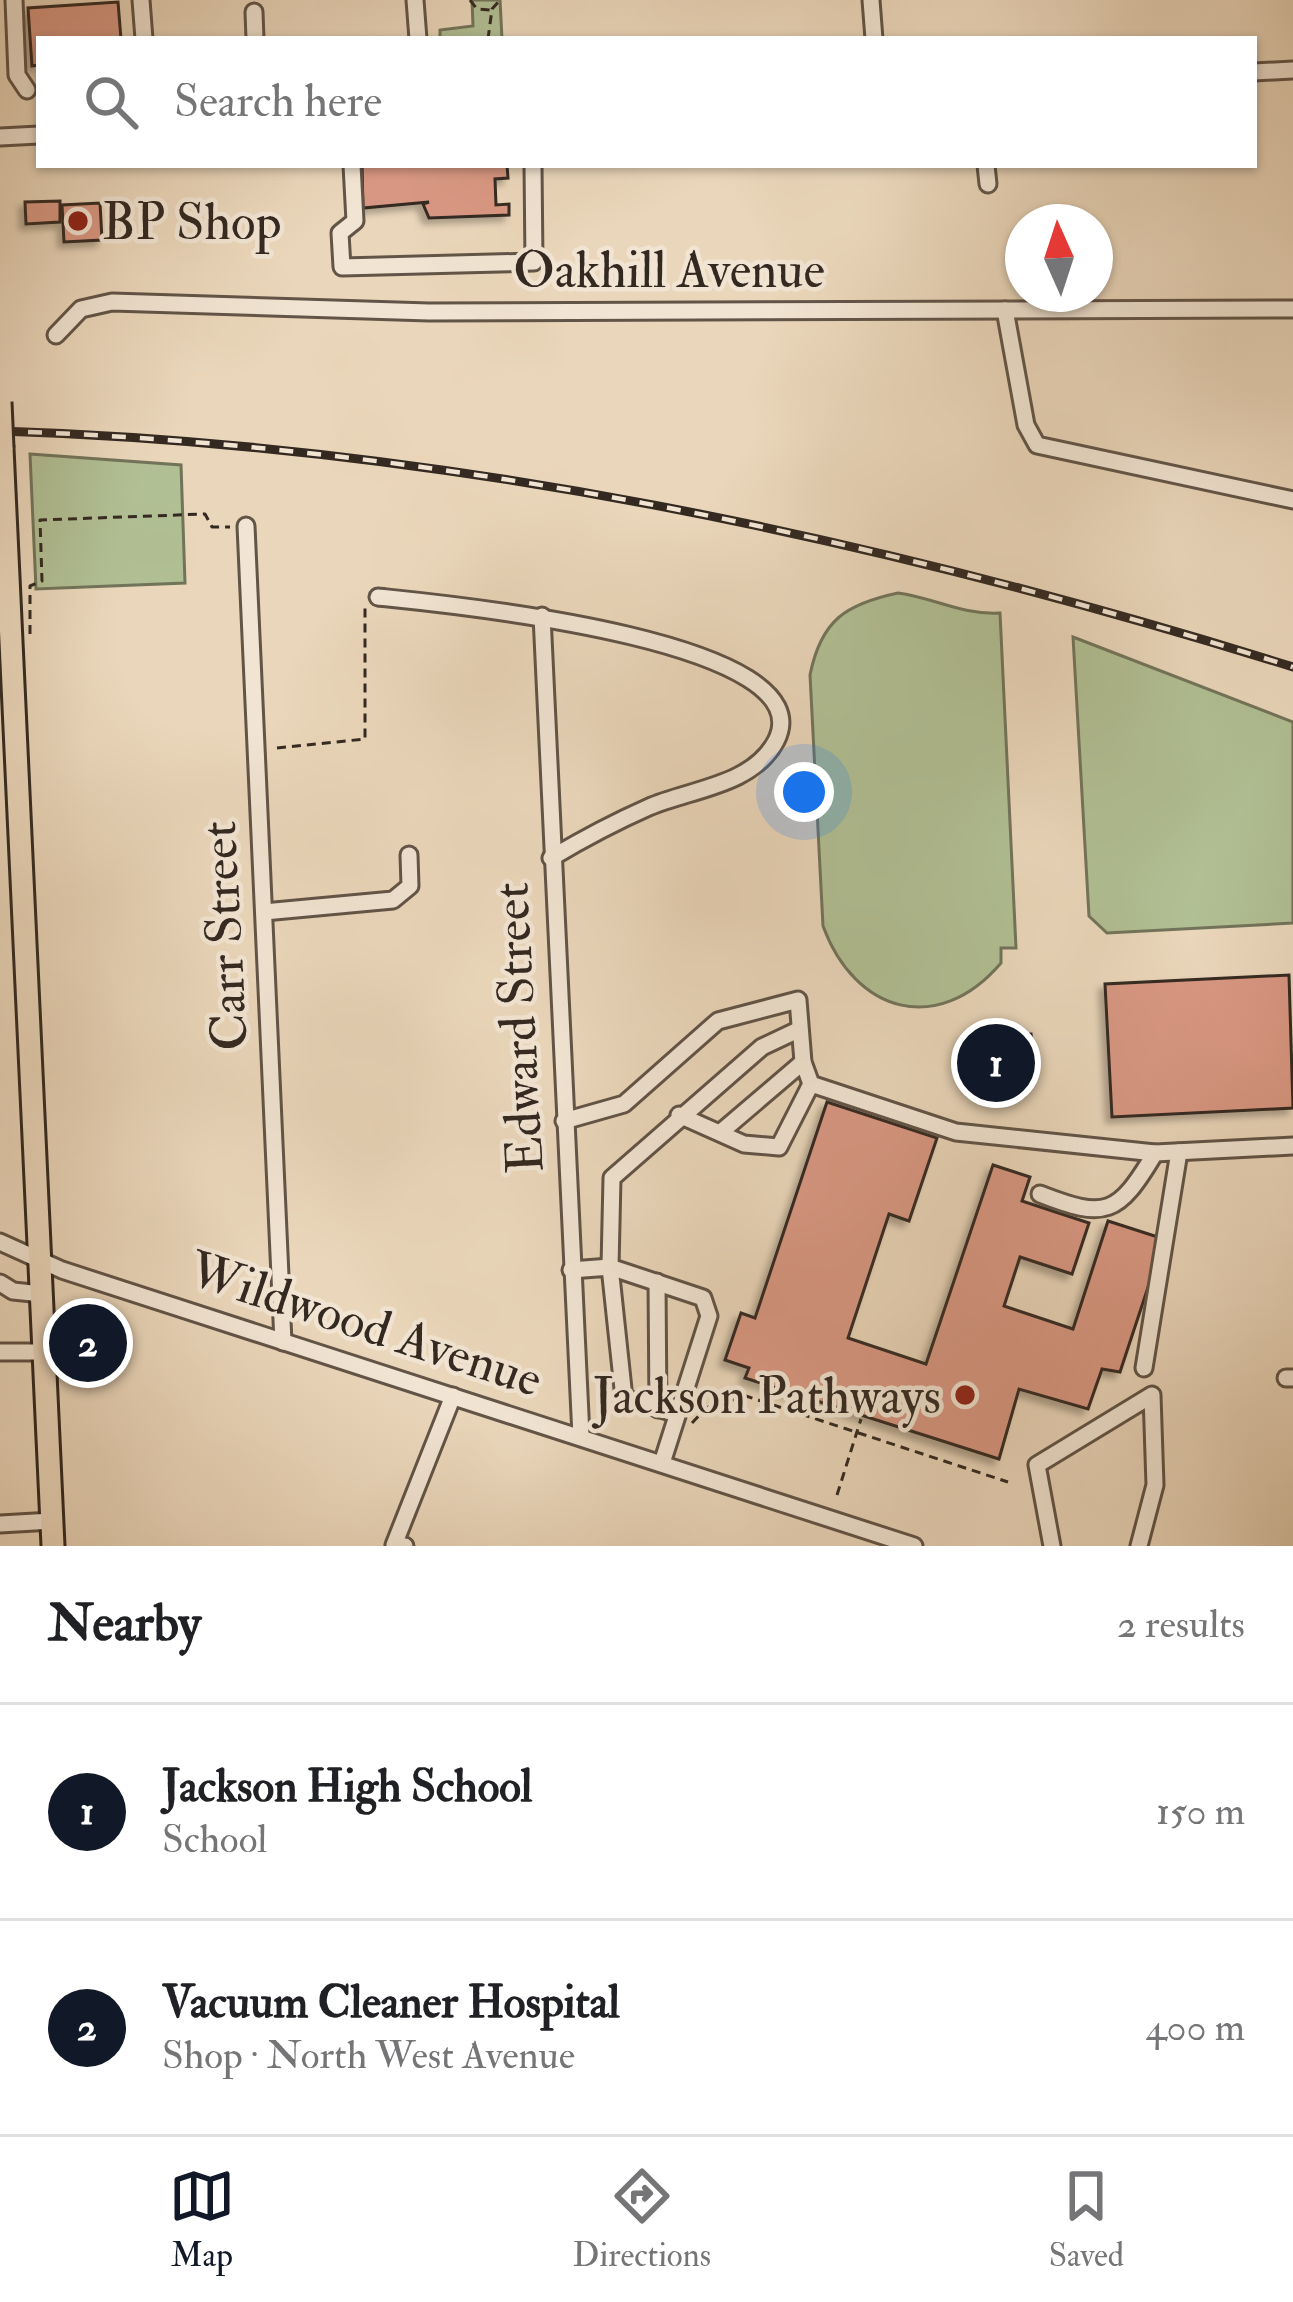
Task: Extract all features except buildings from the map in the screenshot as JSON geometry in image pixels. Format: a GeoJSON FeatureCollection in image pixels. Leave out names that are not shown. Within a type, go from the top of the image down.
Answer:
{"type":"FeatureCollection","features":[{"type":"Feature","properties":{"kind":"main road"},"geometry":{"type":"LineString","coordinates":[[0,402],[53,1546]]}},
{"type":"Feature","properties":{"kind":"street"},"geometry":{"type":"LineString","coordinates":[[14,0],[17,75],[27,90]]}},
{"type":"Feature","properties":{"kind":"street"},"geometry":{"type":"LineString","coordinates":[[141,0],[144,36]]}},
{"type":"Feature","properties":{"kind":"street"},"geometry":{"type":"LineString","coordinates":[[415,0],[418,36]]}},
{"type":"Feature","properties":{"kind":"street"},"geometry":{"type":"LineString","coordinates":[[871,0],[874,36]]}},
{"type":"Feature","properties":{"kind":"street"},"geometry":{"type":"LineString","coordinates":[[254,12],[255,36]]}},
{"type":"Feature","properties":{"kind":"street"},"geometry":{"type":"LineString","coordinates":[[1257,72],[1293,70]]}},
{"type":"Feature","properties":{"kind":"street"},"geometry":{"type":"LineString","coordinates":[[0,137],[36,135]]}},
{"type":"Feature","properties":{"kind":"street"},"geometry":{"type":"LineString","coordinates":[[352,168],[355,221],[340,233],[342,267],[534,262],[533,168]]}},
{"type":"Feature","properties":{"kind":"street"},"geometry":{"type":"LineString","coordinates":[[986,168],[988,184]]}},
{"type":"Feature","properties":{"kind":"street","name":"Oakhill Avenue"},"geometry":{"type":"LineString","coordinates":[[56,335],[81,309],[112,302],[429,312],[1005,310]]}},
{"type":"Feature","properties":{"kind":"street","name":"Oakhill Avenue"},"geometry":{"type":"LineString","coordinates":[[1113,310],[1293,309]]}},
{"type":"Feature","properties":{"kind":"street"},"geometry":{"type":"LineString","coordinates":[[1005,312],[1026,425],[1037,445],[1293,500]]}},
{"type":"Feature","properties":{"kind":"street","name":"Carr Street"},"geometry":{"type":"LineString","coordinates":[[246,526],[284,1342]]}},
{"type":"Feature","properties":{"kind":"street"},"geometry":{"type":"LineString","coordinates":[[378,597],[542,616],[720,661],[768,693],[782,722],[776,742],[740,774],[654,805],[551,858]]}},
{"type":"Feature","properties":{"kind":"street","name":"Edward Street"},"geometry":{"type":"LineString","coordinates":[[542,616],[581,1436]]}},
{"type":"Feature","properties":{"kind":"street"},"geometry":{"type":"LineString","coordinates":[[263,912],[393,900],[410,886],[409,855]]}},
{"type":"Feature","properties":{"kind":"street"},"geometry":{"type":"LineString","coordinates":[[564,1120],[624,1104],[718,1021],[798,1000],[798,1030],[811,1084],[779,1148],[744,1144],[679,1114]]}},
{"type":"Feature","properties":{"kind":"street"},"geometry":{"type":"LineString","coordinates":[[677,1414],[623,1398],[610,1267],[612,1178],[679,1114],[762,1047],[798,1030]]}},
{"type":"Feature","properties":{"kind":"street"},"geometry":{"type":"LineString","coordinates":[[721,1132],[803,1062]]}},
{"type":"Feature","properties":{"kind":"street"},"geometry":{"type":"LineString","coordinates":[[811,1084],[956,1132],[1155,1153],[1293,1146]]}},
{"type":"Feature","properties":{"kind":"street"},"geometry":{"type":"LineString","coordinates":[[1144,1368],[1179,1152]]}},
{"type":"Feature","properties":{"kind":"street"},"geometry":{"type":"LineString","coordinates":[[1040,1194],[1102,1212],[1119,1203],[1155,1153]]}},
{"type":"Feature","properties":{"kind":"street","name":"Wildwood Avenue"},"geometry":{"type":"LineString","coordinates":[[0,1242],[878,1540],[914,1546]]}},
{"type":"Feature","properties":{"kind":"street"},"geometry":{"type":"LineString","coordinates":[[571,1270],[610,1267],[703,1298],[709,1316],[662,1463]]}},
{"type":"Feature","properties":{"kind":"street"},"geometry":{"type":"LineString","coordinates":[[657,1282],[658,1408]]}},
{"type":"Feature","properties":{"kind":"street"},"geometry":{"type":"LineString","coordinates":[[0,1283],[13,1292],[43,1294]]}},
{"type":"Feature","properties":{"kind":"street"},"geometry":{"type":"LineString","coordinates":[[0,1352],[45,1352]]}},
{"type":"Feature","properties":{"kind":"street"},"geometry":{"type":"LineString","coordinates":[[1052,1546],[1037,1465],[1152,1395],[1155,1485],[1139,1546]]}},
{"type":"Feature","properties":{"kind":"street"},"geometry":{"type":"LineString","coordinates":[[397,1545],[453,1396]]}},
{"type":"Feature","properties":{"kind":"street"},"geometry":{"type":"LineString","coordinates":[[0,1524],[52,1521]]}},
{"type":"Feature","properties":{"kind":"path"},"geometry":{"type":"LineString","coordinates":[[470,0],[477,9],[492,9]]}},
{"type":"Feature","properties":{"kind":"path"},"geometry":{"type":"LineString","coordinates":[[488,36],[492,9],[500,0]]}},
{"type":"Feature","properties":{"kind":"path"},"geometry":{"type":"LineString","coordinates":[[30,650],[30,586],[42,581],[40,520],[206,514],[212,527],[246,526]]}},
{"type":"Feature","properties":{"kind":"path"},"geometry":{"type":"LineString","coordinates":[[277,748],[365,739],[365,603],[378,597]]}},
{"type":"Feature","properties":{"kind":"path"},"geometry":{"type":"LineString","coordinates":[[686,1436],[706,1408],[746,1396],[1008,1482]]}},
{"type":"Feature","properties":{"kind":"path"},"geometry":{"type":"LineString","coordinates":[[837,1495],[861,1419]]}},
{"type":"Feature","properties":{"kind":"green space"},"geometry":{"type":"Polygon","coordinates":[[[472,0],[500,0],[502,36],[440,36],[440,30],[473,26],[472,0]]]}},
{"type":"Feature","properties":{"kind":"green space"},"geometry":{"type":"Polygon","coordinates":[[[30,454],[181,465],[185,583],[36,589],[30,454]]]}},
{"type":"Feature","properties":{"kind":"green space"},"geometry":{"type":"Polygon","coordinates":[[[898,593],[1000,613],[1016,948],[1001,948],[1001,963],[977,986],[951,1001],[925,1007],[900,1005],[855,979],[823,926],[810,675],[821,641],[839,618],[864,603],[898,593]]]}},
{"type":"Feature","properties":{"kind":"green space"},"geometry":{"type":"Polygon","coordinates":[[[1073,637],[1293,722],[1293,923],[1107,933],[1089,916],[1073,637]]]}},
{"type":"Feature","properties":{"kind":"railway"},"geometry":{"type":"LineString","coordinates":[[0,431],[329,455],[654,505],[976,577],[1293,667]]}},
{"type":"Feature","properties":{"kind":"place","name":"BP Shop"},"geometry":{"type":"Point","coordinates":[78,221]}},
{"type":"Feature","properties":{"kind":"place","name":"Jackson High School"},"geometry":{"type":"Point","coordinates":[996,1063]}},
{"type":"Feature","properties":{"kind":"place","name":"Vacuum Cleaner Hospital"},"geometry":{"type":"Point","coordinates":[88,1343]}},
{"type":"Feature","properties":{"kind":"place","name":"Jackson Pathways"},"geometry":{"type":"Point","coordinates":[965,1395]}}]}
